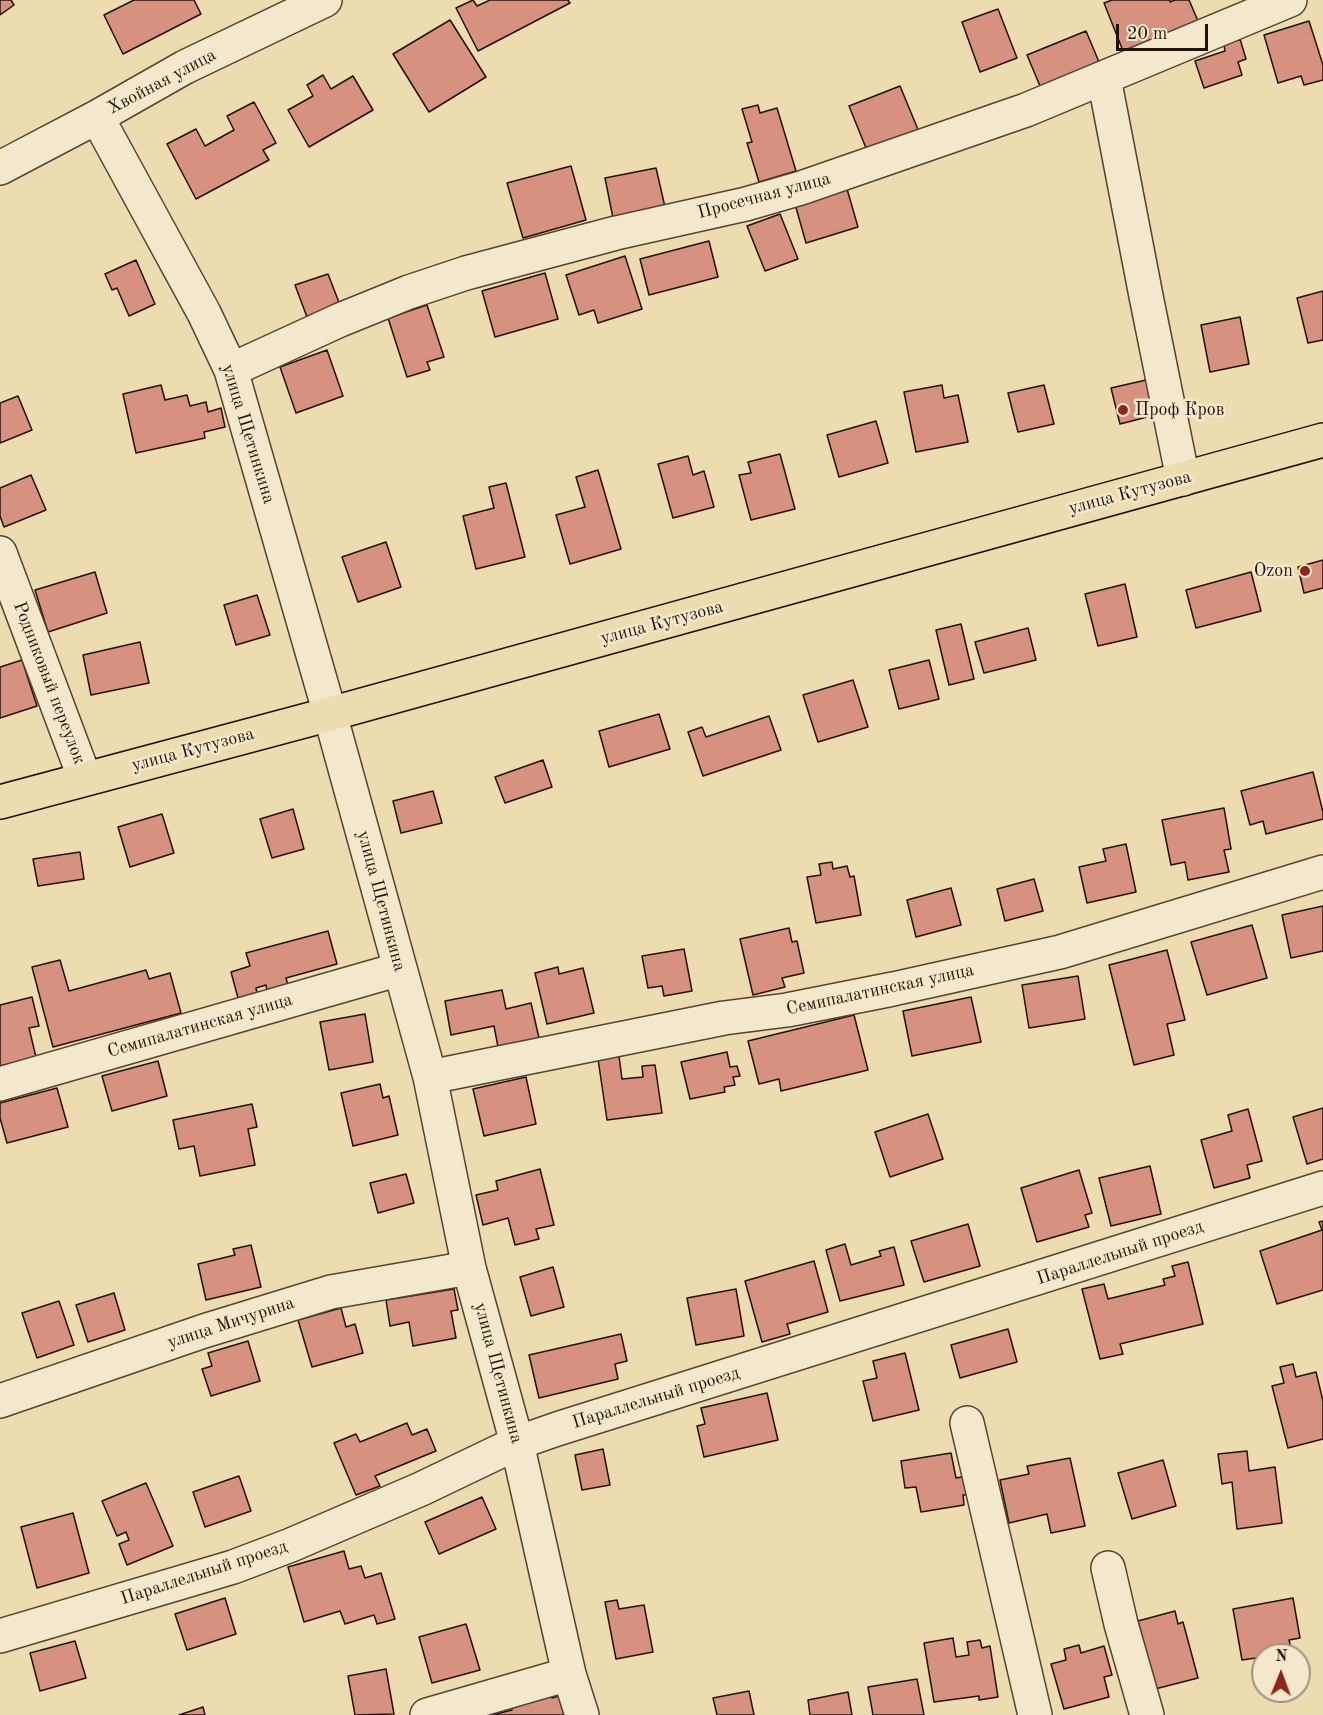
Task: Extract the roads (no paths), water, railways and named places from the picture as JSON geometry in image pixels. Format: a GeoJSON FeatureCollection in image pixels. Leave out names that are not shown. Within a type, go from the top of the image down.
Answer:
{"type":"FeatureCollection","features":[{"type":"Feature","properties":{"kind":"main road","name":"улица Кутузова"},"geometry":{"type":"LineString","coordinates":[[0,802],[330,714],[1323,440]]}},
{"type":"Feature","properties":{"kind":"street","name":"Хвойная улица"},"geometry":{"type":"LineString","coordinates":[[0,168],[185,67],[325,0]]}},
{"type":"Feature","properties":{"kind":"street","name":"Просечная улица"},"geometry":{"type":"LineString","coordinates":[[231,370],[340,320],[420,288],[510,260],[801,189],[1026,111],[1290,0]]}},
{"type":"Feature","properties":{"kind":"street"},"geometry":{"type":"LineString","coordinates":[[1104,78],[1183,479]]}},
{"type":"Feature","properties":{"kind":"street","name":"улица Щетинкина"},"geometry":{"type":"LineString","coordinates":[[97,117],[204,313],[231,370],[330,714],[430,1077],[469,1268],[517,1443],[569,1674],[582,1715]]}},
{"type":"Feature","properties":{"kind":"street","name":"Родниковый переулок"},"geometry":{"type":"LineString","coordinates":[[0,553],[85,779]]}},
{"type":"Feature","properties":{"kind":"street","name":"Семипалатинская улица"},"geometry":{"type":"LineString","coordinates":[[430,1077],[723,1018],[787,1010],[1060,952],[1323,872]]}},
{"type":"Feature","properties":{"kind":"street","name":"Семипалатинская улица"},"geometry":{"type":"LineString","coordinates":[[0,1084],[400,969]]}},
{"type":"Feature","properties":{"kind":"street","name":"Параллельный проезд"},"geometry":{"type":"LineString","coordinates":[[0,1636],[233,1567],[291,1545],[399,1498],[517,1443],[557,1429],[1323,1188]]}},
{"type":"Feature","properties":{"kind":"street","name":"улица Мичурина"},"geometry":{"type":"LineString","coordinates":[[0,1401],[204,1331],[321,1295],[469,1268]]}},
{"type":"Feature","properties":{"kind":"street"},"geometry":{"type":"LineString","coordinates":[[967,1423],[1035,1715]]}},
{"type":"Feature","properties":{"kind":"street"},"geometry":{"type":"LineString","coordinates":[[1108,1568],[1147,1715]]}},
{"type":"Feature","properties":{"kind":"street"},"geometry":{"type":"LineString","coordinates":[[427,1715],[569,1674]]}},
{"type":"Feature","properties":{"kind":"place","name":"Проф Кров"},"geometry":{"type":"Point","coordinates":[1123,410]}},
{"type":"Feature","properties":{"kind":"place","name":"Ozon"},"geometry":{"type":"Point","coordinates":[1305,571]}}]}
